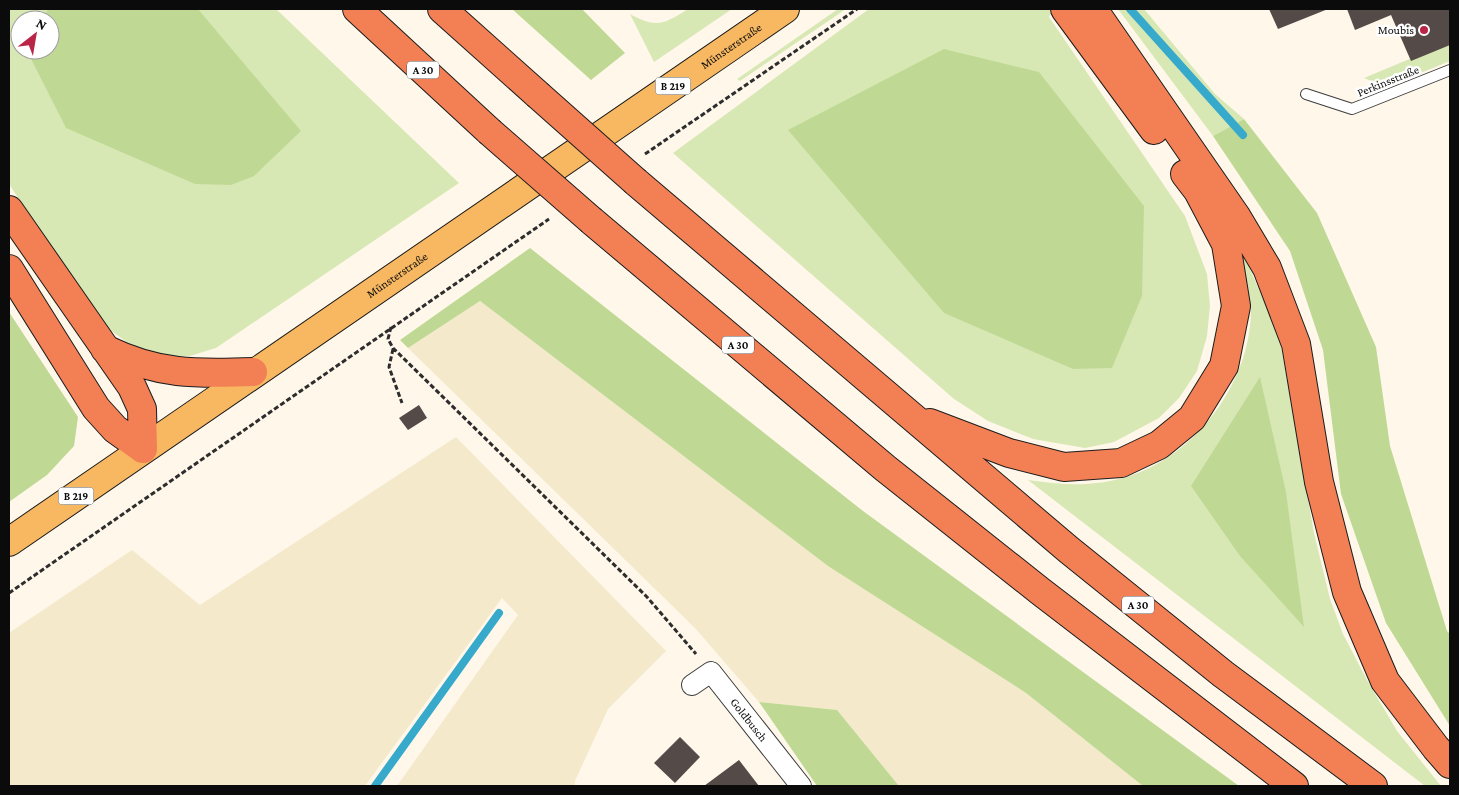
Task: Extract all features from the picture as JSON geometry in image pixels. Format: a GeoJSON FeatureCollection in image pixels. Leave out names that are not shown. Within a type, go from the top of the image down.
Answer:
{"type":"FeatureCollection","features":[{"type":"Feature","properties":{"kind":"highway","name":"A 30"},"geometry":{"type":"LineString","coordinates":[[357,9],[488,131],[885,468],[1047,596],[1294,786]]}},
{"type":"Feature","properties":{"kind":"highway","name":"A 30"},"geometry":{"type":"LineString","coordinates":[[442,9],[537,94],[636,170],[910,415],[1069,550],[1215,668],[1373,786]]}},
{"type":"Feature","properties":{"kind":"highway"},"geometry":{"type":"LineString","coordinates":[[910,415],[1009,453],[1064,467],[1121,463],[1159,445],[1192,418],[1224,366],[1236,306],[1226,244],[1198,191],[1065,9]]}},
{"type":"Feature","properties":{"kind":"highway"},"geometry":{"type":"LineString","coordinates":[[1093,9],[1236,216],[1268,268],[1296,344],[1319,482],[1347,592],[1385,681],[1450,764]]}},
{"type":"Feature","properties":{"kind":"highway"},"geometry":{"type":"LineString","coordinates":[[9,210],[132,387],[142,409],[143,449]]}},
{"type":"Feature","properties":{"kind":"highway"},"geometry":{"type":"LineString","coordinates":[[9,269],[96,408],[115,429],[143,449]]}},
{"type":"Feature","properties":{"kind":"highway"},"geometry":{"type":"LineString","coordinates":[[104,348],[130,362],[177,372],[253,372]]}},
{"type":"Feature","properties":{"kind":"main road","name":"Münsterstraße"},"geometry":{"type":"LineString","coordinates":[[9,542],[253,372],[447,242],[785,9]]}},
{"type":"Feature","properties":{"kind":"street"},"geometry":{"type":"LineString","coordinates":[[692,685],[712,672]]}},
{"type":"Feature","properties":{"kind":"street","name":"Goldbusch"},"geometry":{"type":"LineString","coordinates":[[712,672],[801,786]]}},
{"type":"Feature","properties":{"kind":"lane","name":"Perkinsstraße"},"geometry":{"type":"LineString","coordinates":[[1306,94],[1352,109],[1450,70]]}},
{"type":"Feature","properties":{"kind":"path"},"geometry":{"type":"LineString","coordinates":[[636,170],[857,9]]}},
{"type":"Feature","properties":{"kind":"path"},"geometry":{"type":"LineString","coordinates":[[9,594],[391,327],[555,215]]}},
{"type":"Feature","properties":{"kind":"path"},"geometry":{"type":"LineString","coordinates":[[391,327],[388,339],[393,348],[647,596],[712,672]]}},
{"type":"Feature","properties":{"kind":"path"},"geometry":{"type":"LineString","coordinates":[[393,348],[389,367],[402,403]]}},
{"type":"Feature","properties":{"kind":"shaded area"},"geometry":{"type":"Polygon","coordinates":[[[480,301],[828,566],[1026,693],[1143,786],[899,786],[837,710],[759,702],[695,628],[408,348],[480,301]]]}},
{"type":"Feature","properties":{"kind":"shaded area"},"geometry":{"type":"Polygon","coordinates":[[[456,437],[666,651],[608,709],[575,781],[575,786],[397,786],[518,615],[502,598],[365,786],[9,786],[9,633],[132,550],[200,605],[456,437]]]}},
{"type":"Feature","properties":{"kind":"green space"},"geometry":{"type":"Polygon","coordinates":[[[9,9],[276,9],[459,183],[216,348],[190,356],[161,356],[128,343],[102,324],[9,184],[9,9]]]}},
{"type":"Feature","properties":{"kind":"green space"},"geometry":{"type":"Polygon","coordinates":[[[198,9],[301,131],[254,176],[231,185],[195,184],[66,128],[32,60],[60,60],[60,10],[47,10],[198,9]]]}},
{"type":"Feature","properties":{"kind":"green space"},"geometry":{"type":"Polygon","coordinates":[[[512,9],[582,9],[625,53],[591,80],[512,9]]]}},
{"type":"Feature","properties":{"kind":"green space"},"geometry":{"type":"Polygon","coordinates":[[[688,9],[732,9],[654,62],[630,14],[653,23],[659,23],[688,9]]]}},
{"type":"Feature","properties":{"kind":"green space"},"geometry":{"type":"Polygon","coordinates":[[[838,9],[846,9],[740,81],[737,79],[838,9]]]}},
{"type":"Feature","properties":{"kind":"green space"},"geometry":{"type":"Polygon","coordinates":[[[869,9],[1053,9],[1049,17],[1185,216],[1207,274],[1210,306],[1207,336],[1197,371],[1179,398],[1159,418],[1114,442],[1085,448],[1033,439],[988,421],[954,399],[673,153],[869,9]]]}},
{"type":"Feature","properties":{"kind":"green space"},"geometry":{"type":"Polygon","coordinates":[[[1118,9],[1144,9],[1215,94],[1244,119],[1213,136],[1118,9]]]}},
{"type":"Feature","properties":{"kind":"green space"},"geometry":{"type":"Polygon","coordinates":[[[1450,42],[1450,61],[1386,87],[1364,78],[1450,42]]]}},
{"type":"Feature","properties":{"kind":"green space"},"geometry":{"type":"Polygon","coordinates":[[[944,49],[1039,72],[1144,206],[1142,296],[1112,368],[1073,369],[944,313],[788,130],[944,49]]]}},
{"type":"Feature","properties":{"kind":"green space"},"geometry":{"type":"Polygon","coordinates":[[[1244,119],[1317,213],[1376,347],[1390,446],[1447,631],[1450,634],[1450,726],[1386,623],[1341,494],[1323,350],[1290,251],[1213,136],[1244,119]]]}},
{"type":"Feature","properties":{"kind":"green space"},"geometry":{"type":"Polygon","coordinates":[[[1238,242],[1279,335],[1314,533],[1330,599],[1343,634],[1397,731],[1441,786],[1425,786],[1028,480],[1079,484],[1127,477],[1155,465],[1181,447],[1204,426],[1223,400],[1238,372],[1247,343],[1251,304],[1238,242]]]}},
{"type":"Feature","properties":{"kind":"green space"},"geometry":{"type":"Polygon","coordinates":[[[530,248],[863,511],[1239,786],[1143,786],[1026,693],[828,566],[480,301],[408,348],[400,340],[530,248]]]}},
{"type":"Feature","properties":{"kind":"green space"},"geometry":{"type":"Polygon","coordinates":[[[9,312],[78,417],[74,446],[47,475],[9,502],[9,312]]]}},
{"type":"Feature","properties":{"kind":"green space"},"geometry":{"type":"Polygon","coordinates":[[[1260,377],[1286,492],[1304,627],[1240,556],[1191,486],[1260,377]]]}},
{"type":"Feature","properties":{"kind":"green space"},"geometry":{"type":"Polygon","coordinates":[[[759,702],[837,710],[899,786],[817,786],[759,702]]]}},
{"type":"Feature","properties":{"kind":"building"},"geometry":{"type":"Polygon","coordinates":[[[1269,9],[1328,9],[1278,29],[1269,9]]]}},
{"type":"Feature","properties":{"kind":"building","name":"Moubis"},"geometry":{"type":"Polygon","coordinates":[[[1347,9],[1450,9],[1450,45],[1411,61],[1391,15],[1355,30],[1347,9]]]}},
{"type":"Feature","properties":{"kind":"building"},"geometry":{"type":"Polygon","coordinates":[[[419,405],[427,418],[408,430],[399,418],[419,405]]]}},
{"type":"Feature","properties":{"kind":"building"},"geometry":{"type":"Polygon","coordinates":[[[680,737],[700,757],[675,783],[654,763],[680,737]]]}},
{"type":"Feature","properties":{"kind":"building"},"geometry":{"type":"Polygon","coordinates":[[[739,760],[759,786],[704,786],[739,760]]]}},
{"type":"Feature","properties":{"kind":"waterway"},"geometry":{"type":"LineString","coordinates":[[1130,9],[1243,135]]}},
{"type":"Feature","properties":{"kind":"waterway"},"geometry":{"type":"LineString","coordinates":[[375,786],[499,613]]}},
{"type":"Feature","properties":{"kind":"place","name":"Moubis"},"geometry":{"type":"Point","coordinates":[1424,30]}}]}
